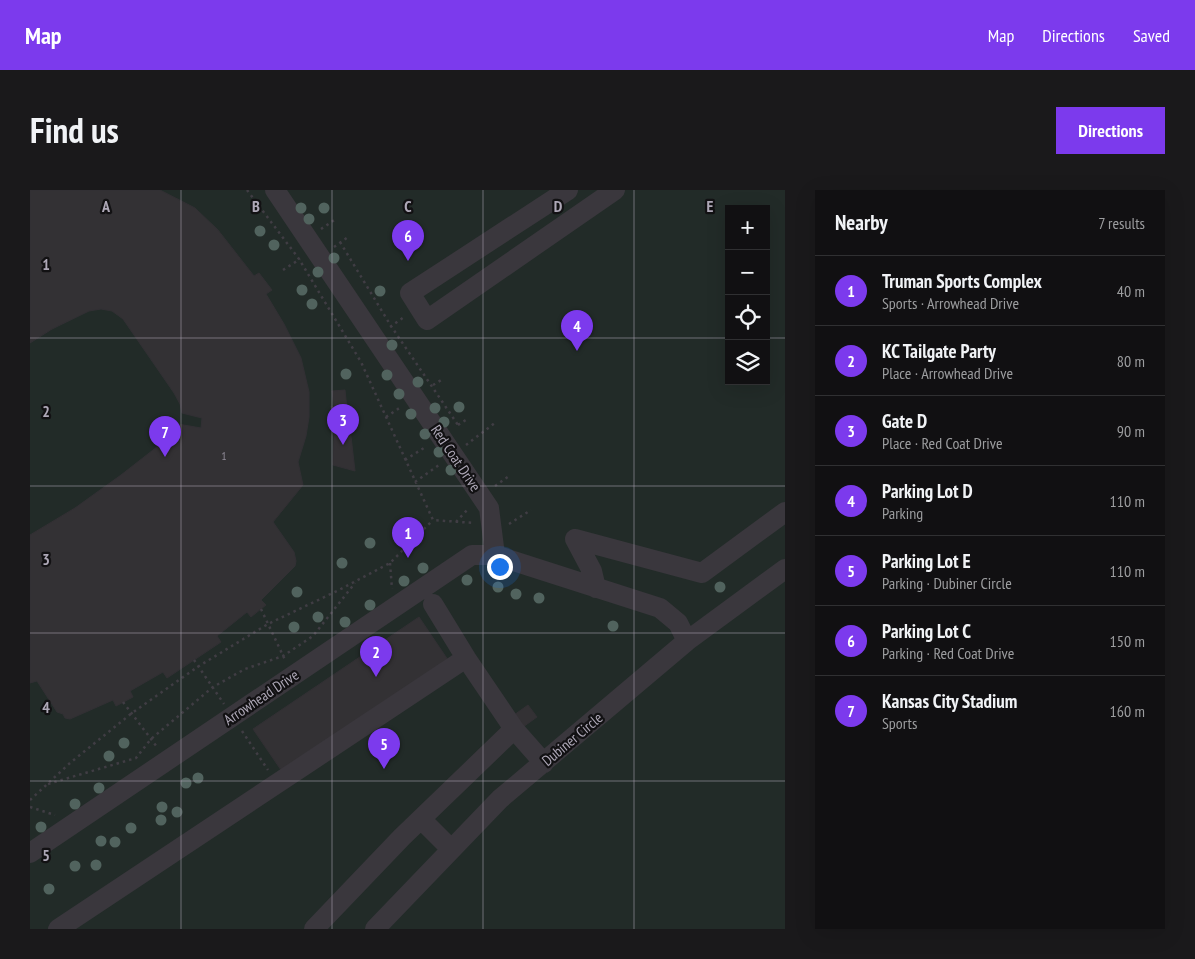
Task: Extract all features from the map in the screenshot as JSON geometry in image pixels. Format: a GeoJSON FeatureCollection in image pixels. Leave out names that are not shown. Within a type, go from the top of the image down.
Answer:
{"type":"FeatureCollection","features":[{"type":"Feature","properties":{"kind":"street","name":"Red Coat Drive"},"geometry":{"type":"LineString","coordinates":[[275,190],[489,508],[495,555]]}},
{"type":"Feature","properties":{"kind":"street"},"geometry":{"type":"LineString","coordinates":[[568,190],[410,293],[427,320],[615,190]]}},
{"type":"Feature","properties":{"kind":"street"},"geometry":{"type":"LineString","coordinates":[[443,272],[460,297]]}},
{"type":"Feature","properties":{"kind":"street"},"geometry":{"type":"LineString","coordinates":[[596,588],[592,572],[576,539],[702,573],[785,512]]}},
{"type":"Feature","properties":{"kind":"street","name":"Arrowhead Drive"},"geometry":{"type":"LineString","coordinates":[[30,853],[472,555],[495,555]]}},
{"type":"Feature","properties":{"kind":"street"},"geometry":{"type":"LineString","coordinates":[[495,555],[660,608],[678,623],[687,641]]}},
{"type":"Feature","properties":{"kind":"street","name":"Dubiner Circle"},"geometry":{"type":"LineString","coordinates":[[375,929],[500,799],[687,641],[785,568]]}},
{"type":"Feature","properties":{"kind":"street"},"geometry":{"type":"LineString","coordinates":[[433,604],[466,658],[514,729],[544,763]]}},
{"type":"Feature","properties":{"kind":"street"},"geometry":{"type":"LineString","coordinates":[[58,929],[466,658]]}},
{"type":"Feature","properties":{"kind":"street"},"geometry":{"type":"LineString","coordinates":[[314,929],[421,819],[514,729]]}},
{"type":"Feature","properties":{"kind":"street"},"geometry":{"type":"LineString","coordinates":[[421,819],[451,849]]}},
{"type":"Feature","properties":{"kind":"path"},"geometry":{"type":"LineString","coordinates":[[249,191],[299,259],[361,362],[433,520]]}},
{"type":"Feature","properties":{"kind":"path"},"geometry":{"type":"LineString","coordinates":[[318,231],[336,219]]}},
{"type":"Feature","properties":{"kind":"path"},"geometry":{"type":"LineString","coordinates":[[331,249],[348,237]]}},
{"type":"Feature","properties":{"kind":"path"},"geometry":{"type":"LineString","coordinates":[[340,242],[391,326],[458,426]]}},
{"type":"Feature","properties":{"kind":"path"},"geometry":{"type":"LineString","coordinates":[[283,270],[299,259],[307,260]]}},
{"type":"Feature","properties":{"kind":"path"},"geometry":{"type":"LineString","coordinates":[[386,330],[406,315]]}},
{"type":"Feature","properties":{"kind":"path"},"geometry":{"type":"LineString","coordinates":[[427,390],[443,379]]}},
{"type":"Feature","properties":{"kind":"path"},"geometry":{"type":"LineString","coordinates":[[386,417],[401,407]]}},
{"type":"Feature","properties":{"kind":"path"},"geometry":{"type":"LineString","coordinates":[[453,429],[470,418]]}},
{"type":"Feature","properties":{"kind":"path"},"geometry":{"type":"LineString","coordinates":[[460,450],[496,422]]}},
{"type":"Feature","properties":{"kind":"path"},"geometry":{"type":"LineString","coordinates":[[405,460],[427,446]]}},
{"type":"Feature","properties":{"kind":"path"},"geometry":{"type":"LineString","coordinates":[[415,482],[439,464]]}},
{"type":"Feature","properties":{"kind":"path"},"geometry":{"type":"LineString","coordinates":[[494,487],[509,476]]}},
{"type":"Feature","properties":{"kind":"path"},"geometry":{"type":"LineString","coordinates":[[456,522],[469,508]]}},
{"type":"Feature","properties":{"kind":"path"},"geometry":{"type":"LineString","coordinates":[[510,524],[532,510]]}},
{"type":"Feature","properties":{"kind":"path"},"geometry":{"type":"LineString","coordinates":[[30,800],[70,763],[132,713],[199,666],[268,624],[356,582],[390,563],[433,520],[478,523]]}},
{"type":"Feature","properties":{"kind":"path"},"geometry":{"type":"LineString","coordinates":[[390,563],[394,608]]}},
{"type":"Feature","properties":{"kind":"path"},"geometry":{"type":"LineString","coordinates":[[47,784],[136,758],[151,739],[213,687],[245,669],[283,656],[313,636],[356,582]]}},
{"type":"Feature","properties":{"kind":"path"},"geometry":{"type":"LineString","coordinates":[[261,609],[287,664]]}},
{"type":"Feature","properties":{"kind":"path"},"geometry":{"type":"LineString","coordinates":[[194,660],[224,705]]}},
{"type":"Feature","properties":{"kind":"path"},"geometry":{"type":"LineString","coordinates":[[124,702],[159,750]]}},
{"type":"Feature","properties":{"kind":"path"},"geometry":{"type":"LineString","coordinates":[[239,728],[277,783]]}},
{"type":"Feature","properties":{"kind":"path"},"geometry":{"type":"LineString","coordinates":[[30,807],[60,817]]}},
{"type":"Feature","properties":{"kind":"shaded area"},"geometry":{"type":"Polygon","coordinates":[[[30,190],[785,190],[785,929],[30,929],[30,190]]]}},
{"type":"Feature","properties":{"kind":"building"},"geometry":{"type":"Polygon","coordinates":[[[30,190],[160,190],[195,208],[218,230],[254,276],[259,273],[272,290],[266,294],[301,358],[309,392],[309,417],[306,436],[298,462],[303,485],[273,522],[294,552],[295,566],[261,600],[266,605],[251,617],[247,612],[217,636],[221,642],[167,678],[163,672],[130,691],[133,697],[116,706],[113,700],[70,719],[57,712],[37,681],[30,683],[30,535],[75,508],[121,475],[162,443],[173,433],[178,424],[201,428],[202,418],[182,413],[174,393],[123,319],[112,311],[101,309],[89,311],[52,329],[30,343],[30,190]]]}},
{"type":"Feature","properties":{"kind":"building"},"geometry":{"type":"Polygon","coordinates":[[[345,390],[347,409],[334,407],[332,391],[345,390]]]}},
{"type":"Feature","properties":{"kind":"building"},"geometry":{"type":"Polygon","coordinates":[[[331,406],[348,411],[355,471],[333,465],[334,437],[331,406]]]}},
{"type":"Feature","properties":{"kind":"building"},"geometry":{"type":"Polygon","coordinates":[[[419,617],[448,660],[281,770],[253,729],[419,617]]]}},
{"type":"Feature","properties":{"kind":"building"},"geometry":{"type":"Polygon","coordinates":[[[528,705],[537,717],[523,727],[514,715],[528,705]]]}},
{"type":"Feature","properties":{"kind":"place","name":"Parking Lot C"},"geometry":{"type":"Point","coordinates":[408,261]}},
{"type":"Feature","properties":{"kind":"place","name":"Parking Lot D"},"geometry":{"type":"Point","coordinates":[577,351]}},
{"type":"Feature","properties":{"kind":"place","name":"Gate D"},"geometry":{"type":"Point","coordinates":[343,445]}},
{"type":"Feature","properties":{"kind":"place","name":"Kansas City Stadium"},"geometry":{"type":"Point","coordinates":[165,457]}},
{"type":"Feature","properties":{"kind":"place","name":"Truman Sports Complex"},"geometry":{"type":"Point","coordinates":[408,558]}},
{"type":"Feature","properties":{"kind":"place","name":"KC Tailgate Party"},"geometry":{"type":"Point","coordinates":[376,677]}},
{"type":"Feature","properties":{"kind":"place","name":"Parking Lot E"},"geometry":{"type":"Point","coordinates":[384,769]}}]}
